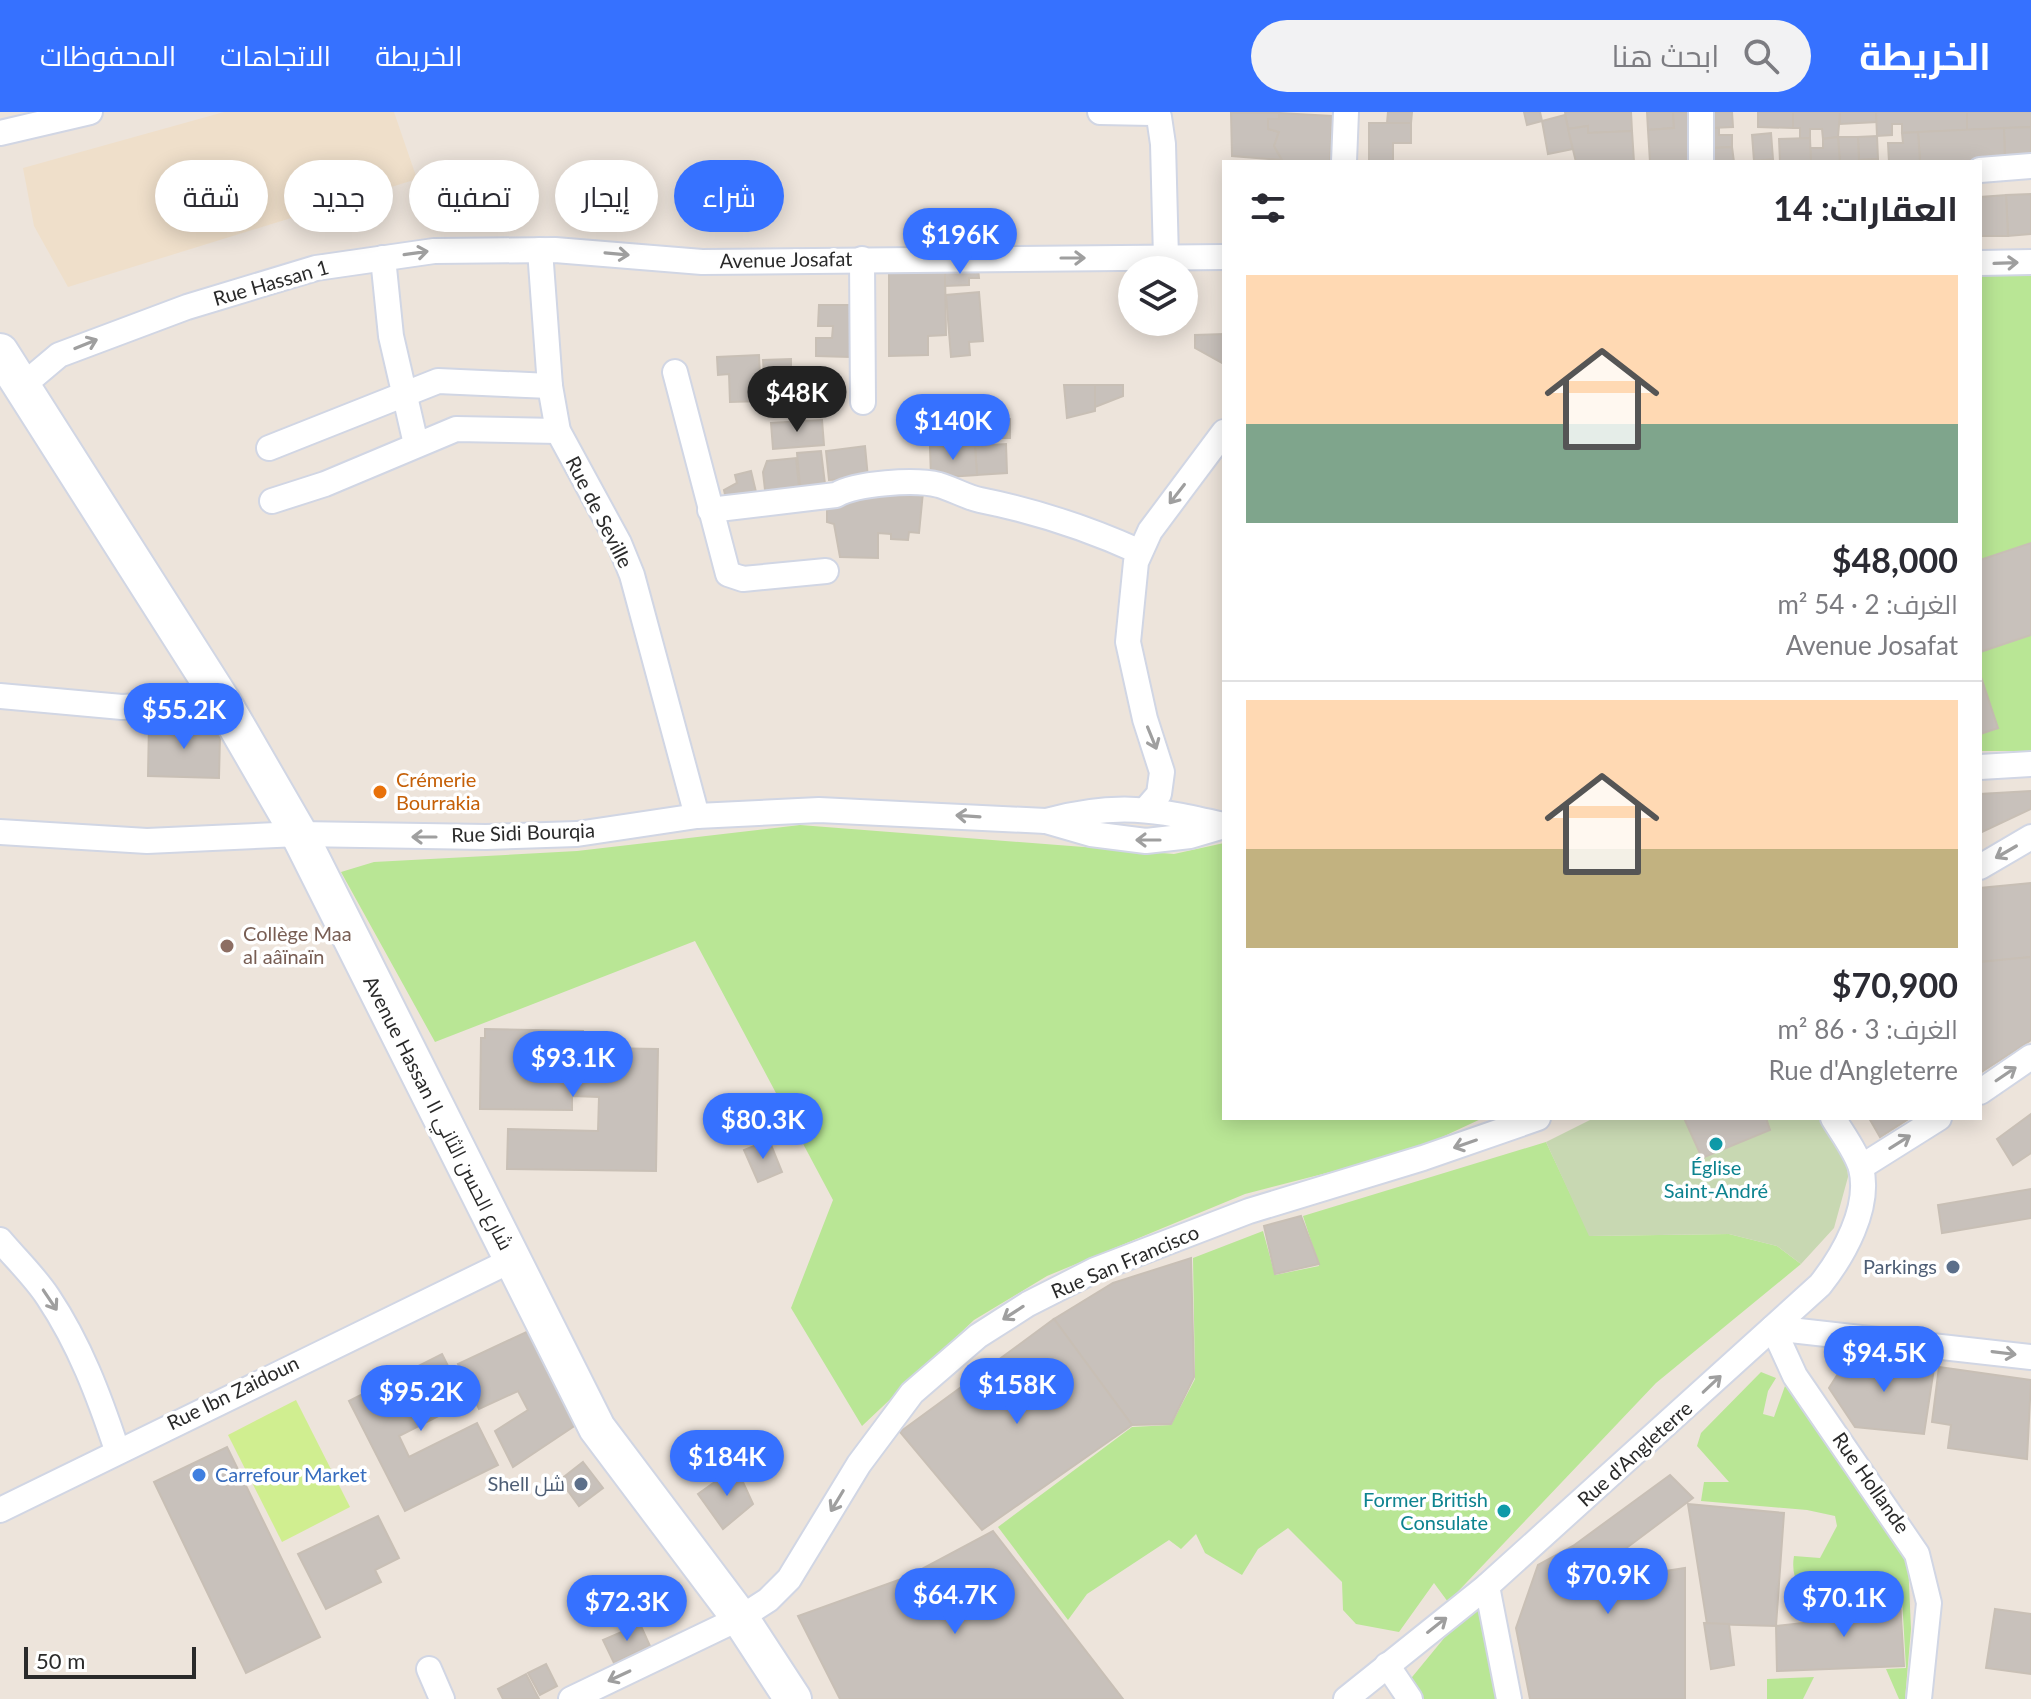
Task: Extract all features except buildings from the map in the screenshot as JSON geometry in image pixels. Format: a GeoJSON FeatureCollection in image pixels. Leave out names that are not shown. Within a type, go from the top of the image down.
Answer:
{"type":"FeatureCollection","features":[{"type":"Feature","properties":{"kind":"street"},"geometry":{"type":"LineString","coordinates":[[0,133],[90,112]]}},
{"type":"Feature","properties":{"kind":"street"},"geometry":{"type":"LineString","coordinates":[[1100,112],[1152,113],[1159,117],[1166,256]]}},
{"type":"Feature","properties":{"kind":"street"},"geometry":{"type":"LineString","coordinates":[[1344,160],[1346,112]]}},
{"type":"Feature","properties":{"kind":"street"},"geometry":{"type":"LineString","coordinates":[[1701,112],[1701,160]]}},
{"type":"Feature","properties":{"kind":"street"},"geometry":{"type":"LineString","coordinates":[[1982,170],[2031,166]]}},
{"type":"Feature","properties":{"kind":"street","name":"Rue Hassan 1"},"geometry":{"type":"LineString","coordinates":[[21,387],[59,355],[159,317],[316,268],[465,249],[540,250]]}},
{"type":"Feature","properties":{"kind":"street","name":"Avenue Josafat"},"geometry":{"type":"LineString","coordinates":[[540,250],[702,262],[1118,258]]}},
{"type":"Feature","properties":{"kind":"street","name":"Rue de Seville"},"geometry":{"type":"LineString","coordinates":[[540,250],[550,386],[558,431],[619,543],[632,575],[697,816]]}},
{"type":"Feature","properties":{"kind":"street","name":"Avenue Josafat"},"geometry":{"type":"LineString","coordinates":[[1198,257],[1222,257]]}},
{"type":"Feature","properties":{"kind":"street"},"geometry":{"type":"LineString","coordinates":[[383,258],[391,336],[416,444]]}},
{"type":"Feature","properties":{"kind":"street"},"geometry":{"type":"LineString","coordinates":[[862,259],[863,402]]}},
{"type":"Feature","properties":{"kind":"street"},"geometry":{"type":"LineString","coordinates":[[1982,263],[2031,262]]}},
{"type":"Feature","properties":{"kind":"street","name":"Avenue Hassan II شارع الحسن الثاني"},"geometry":{"type":"LineString","coordinates":[[0,352],[222,701],[299,834],[597,1428],[740,1618],[793,1699]]}},
{"type":"Feature","properties":{"kind":"street"},"geometry":{"type":"LineString","coordinates":[[675,372],[726,571],[731,577],[826,571]]}},
{"type":"Feature","properties":{"kind":"street"},"geometry":{"type":"LineString","coordinates":[[269,448],[438,381],[550,386]]}},
{"type":"Feature","properties":{"kind":"street"},"geometry":{"type":"LineString","coordinates":[[272,501],[325,484],[463,427],[558,431]]}},
{"type":"Feature","properties":{"kind":"street"},"geometry":{"type":"LineString","coordinates":[[1146,809],[1159,794],[1162,772],[1145,719],[1128,642],[1129,599],[1138,551],[1166,508],[1222,435]]}},
{"type":"Feature","properties":{"kind":"street"},"geometry":{"type":"LineString","coordinates":[[710,510],[836,495],[848,488],[908,483],[938,485],[977,500],[1073,524],[1138,551]]}},
{"type":"Feature","properties":{"kind":"street"},"geometry":{"type":"LineString","coordinates":[[0,696],[122,707],[222,701]]}},
{"type":"Feature","properties":{"kind":"street"},"geometry":{"type":"LineString","coordinates":[[1982,767],[2031,764]]}},
{"type":"Feature","properties":{"kind":"street","name":"Rue Sidi Bourqia"},"geometry":{"type":"LineString","coordinates":[[1046,821],[1093,811],[1146,809],[1222,825]]}},
{"type":"Feature","properties":{"kind":"street","name":"Rue Sidi Bourqia"},"geometry":{"type":"LineString","coordinates":[[0,832],[147,841],[299,834],[486,837],[577,834],[697,816],[819,810],[1046,821],[1091,834],[1146,841],[1190,836],[1222,826]]}},
{"type":"Feature","properties":{"kind":"street"},"geometry":{"type":"LineString","coordinates":[[1982,866],[2031,837]]}},
{"type":"Feature","properties":{"kind":"street"},"geometry":{"type":"LineString","coordinates":[[1982,1091],[2031,1057]]}},
{"type":"Feature","properties":{"kind":"street","name":"Rue San Francisco"},"geometry":{"type":"LineString","coordinates":[[571,1699],[740,1618],[768,1600],[789,1579],[859,1464],[912,1393],[978,1336],[1028,1304],[1095,1270],[1249,1211],[1423,1158],[1532,1120]]}},
{"type":"Feature","properties":{"kind":"street"},"geometry":{"type":"LineString","coordinates":[[1834,1120],[1861,1167],[1936,1120]]}},
{"type":"Feature","properties":{"kind":"street","name":"Rue d'Angleterre"},"geometry":{"type":"LineString","coordinates":[[1346,1699],[1487,1586],[1820,1285],[1844,1252],[1860,1199],[1861,1167]]}},
{"type":"Feature","properties":{"kind":"street"},"geometry":{"type":"LineString","coordinates":[[0,1240],[47,1294],[68,1330],[91,1374],[117,1450]]}},
{"type":"Feature","properties":{"kind":"street","name":"Rue Ibn Zaidoun"},"geometry":{"type":"LineString","coordinates":[[0,1510],[117,1450],[512,1260]]}},
{"type":"Feature","properties":{"kind":"street"},"geometry":{"type":"LineString","coordinates":[[1773,1328],[2031,1357]]}},
{"type":"Feature","properties":{"kind":"street","name":"Rue Hollande"},"geometry":{"type":"LineString","coordinates":[[1773,1328],[1795,1376],[1917,1554],[1929,1603],[1919,1699]]}},
{"type":"Feature","properties":{"kind":"street"},"geometry":{"type":"LineString","coordinates":[[1487,1586],[1509,1699]]}},
{"type":"Feature","properties":{"kind":"street"},"geometry":{"type":"LineString","coordinates":[[1387,1665],[1410,1699]]}},
{"type":"Feature","properties":{"kind":"street"},"geometry":{"type":"LineString","coordinates":[[429,1669],[442,1699]]}},
{"type":"Feature","properties":{"kind":"shaded area"},"geometry":{"type":"Polygon","coordinates":[[[224,112],[394,112],[410,160],[409,181],[393,186],[393,160],[284,160],[284,220],[268,225],[268,160],[155,160],[155,232],[246,232],[68,287],[34,226],[23,168],[224,112]]]}},
{"type":"Feature","properties":{"kind":"green space"},"geometry":{"type":"Polygon","coordinates":[[[2031,272],[2031,751],[1982,751],[1982,275],[2031,272]]]}},
{"type":"Feature","properties":{"kind":"green space"},"geometry":{"type":"Polygon","coordinates":[[[800,825],[1174,854],[1222,843],[1222,1120],[1479,1120],[1412,1151],[1245,1194],[1047,1276],[974,1320],[862,1426],[791,1308],[833,1200],[695,941],[435,1042],[341,872],[374,862],[577,851],[800,825]]]}},
{"type":"Feature","properties":{"kind":"green space"},"geometry":{"type":"Polygon","coordinates":[[[1590,1120],[1821,1120],[1847,1163],[1848,1177],[1834,1228],[1801,1264],[1777,1246],[1729,1234],[1589,1236],[1546,1142],[1590,1120]]]}},
{"type":"Feature","properties":{"kind":"green space"},"geometry":{"type":"Polygon","coordinates":[[[1546,1142],[1590,1236],[1729,1234],[1777,1246],[1801,1264],[1656,1383],[1448,1602],[1434,1583],[1399,1632],[1356,1624],[1343,1610],[1342,1582],[1288,1528],[1258,1549],[1242,1575],[1205,1553],[1196,1534],[1181,1549],[1169,1540],[1087,1594],[1068,1620],[998,1527],[1132,1427],[1171,1425],[1195,1379],[1193,1258],[1263,1231],[1275,1275],[1319,1266],[1303,1216],[1546,1142]]]}},
{"type":"Feature","properties":{"kind":"green space"},"geometry":{"type":"Polygon","coordinates":[[[1761,1372],[1776,1378],[1768,1391],[1763,1414],[1774,1417],[1785,1386],[1803,1403],[1908,1562],[1911,1629],[1905,1699],[1899,1699],[1886,1669],[1906,1668],[1902,1598],[1815,1602],[1814,1610],[1806,1610],[1795,1577],[1794,1556],[1820,1558],[1837,1526],[1835,1516],[1807,1510],[1701,1501],[1704,1482],[1729,1482],[1697,1446],[1701,1433],[1761,1372]]]}},
{"type":"Feature","properties":{"kind":"green space"},"geometry":{"type":"Polygon","coordinates":[[[296,1400],[350,1507],[282,1542],[228,1435],[296,1400]]]}},
{"type":"Feature","properties":{"kind":"green space"},"geometry":{"type":"Polygon","coordinates":[[[1487,1586],[1503,1699],[1419,1699],[1408,1682],[1487,1586]]]}},
{"type":"Feature","properties":{"kind":"green space"},"geometry":{"type":"Polygon","coordinates":[[[1814,1677],[1803,1699],[1767,1699],[1767,1679],[1814,1677]]]}},
{"type":"Feature","properties":{"kind":"place","name":"Crémerie Bourrakia"},"geometry":{"type":"Point","coordinates":[380,792]}},
{"type":"Feature","properties":{"kind":"place","name":"Collège Maa al aâïnaïn"},"geometry":{"type":"Point","coordinates":[227,946]}},
{"type":"Feature","properties":{"kind":"place","name":"Église Saint-André"},"geometry":{"type":"Point","coordinates":[1716,1144]}},
{"type":"Feature","properties":{"kind":"place","name":"Parkings"},"geometry":{"type":"Point","coordinates":[1953,1267]}},
{"type":"Feature","properties":{"kind":"place","name":"Carrefour Market"},"geometry":{"type":"Point","coordinates":[199,1475]}},
{"type":"Feature","properties":{"kind":"place","name":"Shell شل"},"geometry":{"type":"Point","coordinates":[581,1484]}},
{"type":"Feature","properties":{"kind":"place","name":"Former British Consulate"},"geometry":{"type":"Point","coordinates":[1504,1511]}}]}
